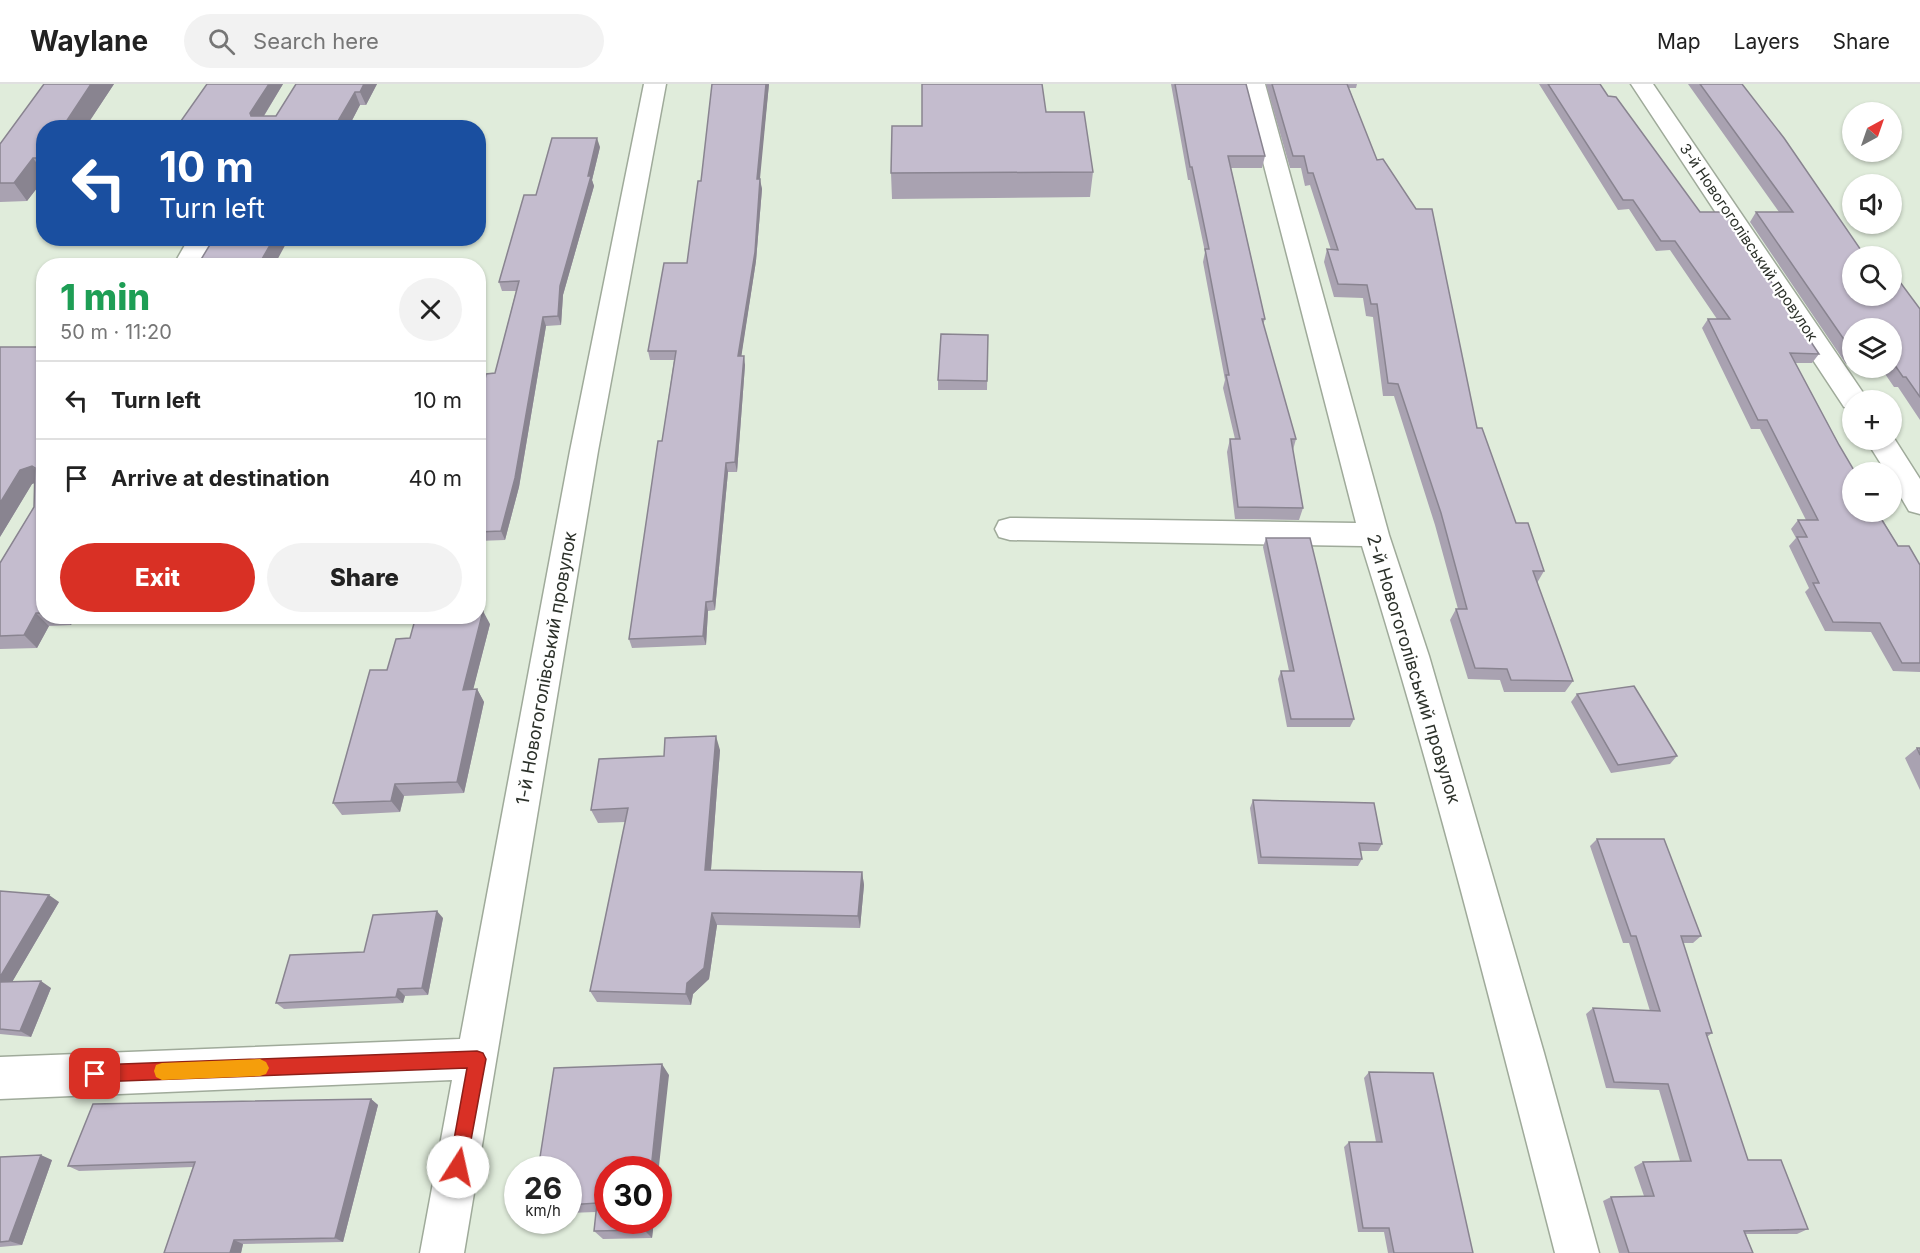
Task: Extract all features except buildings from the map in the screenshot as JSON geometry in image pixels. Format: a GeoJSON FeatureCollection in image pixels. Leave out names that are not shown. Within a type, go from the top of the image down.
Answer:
{"type":"FeatureCollection","features":[{"type":"Feature","properties":{"kind":"street","name":"1-й Новогоголівський провулок"},"geometry":{"type":"LineString","coordinates":[[442,1253],[584,451],[655,84]]}},
{"type":"Feature","properties":{"kind":"street","name":"2-й Новогоголівський провулок"},"geometry":{"type":"LineString","coordinates":[[1254,84],[1374,535],[1413,656],[1524,1053],[1577,1253]]}},
{"type":"Feature","properties":{"kind":"street","name":"3-й Новогоголівський провулок"},"geometry":{"type":"LineString","coordinates":[[1642,84],[1847,390]]}},
{"type":"Feature","properties":{"kind":"street"},"geometry":{"type":"LineString","coordinates":[[1886,450],[1920,502]]}},
{"type":"Feature","properties":{"kind":"street"},"geometry":{"type":"LineString","coordinates":[[1010,529],[1374,535]]}},
{"type":"Feature","properties":{"kind":"street"},"geometry":{"type":"LineString","coordinates":[[0,1078],[477,1059]]}},
{"type":"Feature","properties":{"kind":"slow traffic"},"geometry":{"type":"LineString","coordinates":[[162,1071],[260,1068]]}},
{"type":"Feature","properties":{"kind":"route"},"geometry":{"type":"LineString","coordinates":[[95,1074],[477,1059],[458,1167]]}}]}
